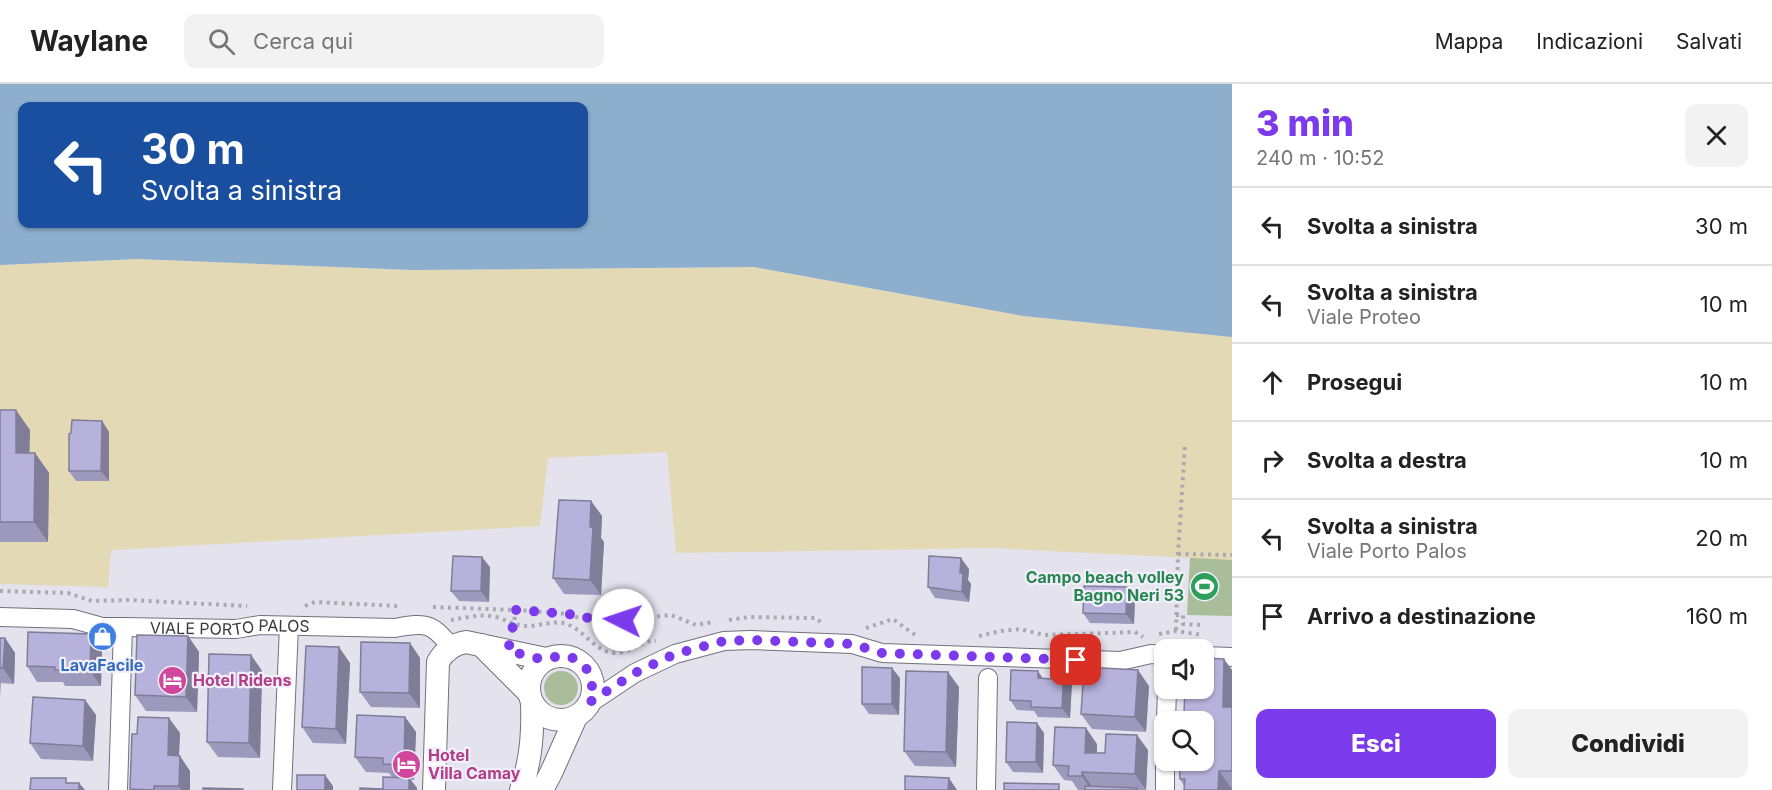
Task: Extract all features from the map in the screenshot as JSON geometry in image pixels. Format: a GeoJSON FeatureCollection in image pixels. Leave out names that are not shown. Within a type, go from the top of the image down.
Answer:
{"type":"FeatureCollection","features":[{"type":"Feature","properties":{"kind":"street","name":"VIALE PORTO PALOS"},"geometry":{"type":"LineString","coordinates":[[0,617],[73,619],[102,627],[236,629],[260,625],[395,628],[425,625],[436,629],[452,647]]}},
{"type":"Feature","properties":{"kind":"street"},"geometry":{"type":"LineString","coordinates":[[282,790],[289,626]]}},
{"type":"Feature","properties":{"kind":"street"},"geometry":{"type":"LineString","coordinates":[[118,790],[123,627]]}},
{"type":"Feature","properties":{"kind":"street"},"geometry":{"type":"LineString","coordinates":[[481,645],[531,698],[538,711],[556,720],[583,710],[635,673],[675,654],[724,641],[852,644],[882,653],[1109,661],[1154,654]]}},
{"type":"Feature","properties":{"kind":"street"},"geometry":{"type":"LineString","coordinates":[[434,790],[438,662],[441,655],[457,643],[466,642],[546,659]]}},
{"type":"Feature","properties":{"kind":"street"},"geometry":{"type":"LineString","coordinates":[[521,790],[533,739],[529,683],[532,673],[546,659],[566,656],[584,665],[593,683],[583,710],[542,790]]}},
{"type":"Feature","properties":{"kind":"street"},"geometry":{"type":"LineString","coordinates":[[1214,656],[1232,657]]}},
{"type":"Feature","properties":{"kind":"street"},"geometry":{"type":"LineString","coordinates":[[986,790],[988,678]]}},
{"type":"Feature","properties":{"kind":"street"},"geometry":{"type":"LineString","coordinates":[[1165,771],[1165,790]]}},
{"type":"Feature","properties":{"kind":"path"},"geometry":{"type":"LineString","coordinates":[[1176,631],[1185,445]]}},
{"type":"Feature","properties":{"kind":"path"},"geometry":{"type":"LineString","coordinates":[[1178,554],[1232,555]]}},
{"type":"Feature","properties":{"kind":"path"},"geometry":{"type":"LineString","coordinates":[[0,591],[68,593],[92,601],[130,600],[249,606]]}},
{"type":"Feature","properties":{"kind":"path"},"geometry":{"type":"LineString","coordinates":[[304,606],[315,602],[402,607]]}},
{"type":"Feature","properties":{"kind":"path"},"geometry":{"type":"LineString","coordinates":[[427,608],[434,606],[516,610],[569,614],[579,618],[602,617],[623,620],[671,615],[696,625],[717,622]]}},
{"type":"Feature","properties":{"kind":"path"},"geometry":{"type":"LineString","coordinates":[[508,651],[516,610]]}},
{"type":"Feature","properties":{"kind":"path"},"geometry":{"type":"LineString","coordinates":[[1176,615],[1183,615],[1183,624],[1200,625]]}},
{"type":"Feature","properties":{"kind":"path"},"geometry":{"type":"LineString","coordinates":[[728,620],[749,617],[816,618],[830,629]]}},
{"type":"Feature","properties":{"kind":"path"},"geometry":{"type":"LineString","coordinates":[[863,629],[893,619],[914,635],[926,635]]}},
{"type":"Feature","properties":{"kind":"path"},"geometry":{"type":"LineString","coordinates":[[972,638],[1020,629],[1044,635],[1135,632],[1143,637],[1176,631],[1209,636]]}},
{"type":"Feature","properties":{"kind":"green space","name":"Campo beach volley Bagno Neri 53"},"geometry":{"type":"Polygon","coordinates":[[[1190,557],[1232,558],[1232,616],[1187,615],[1190,557]]]}},
{"type":"Feature","properties":{"kind":"green space"},"geometry":{"type":"Polygon","coordinates":[[[561,671],[573,676],[578,688],[573,700],[561,705],[549,700],[544,688],[549,676],[561,671]]]}},
{"type":"Feature","properties":{"kind":"sand"},"geometry":{"type":"Polygon","coordinates":[[[138,259],[412,270],[754,267],[1023,316],[1232,337],[1232,560],[991,548],[676,553],[667,452],[548,458],[540,526],[111,550],[108,587],[0,584],[0,265],[138,259]]]}},
{"type":"Feature","properties":{"kind":"water"},"geometry":{"type":"Polygon","coordinates":[[[0,84],[1232,84],[1232,337],[1023,316],[754,267],[412,270],[138,259],[0,265],[0,84]]]}},
{"type":"Feature","properties":{"kind":"building"},"geometry":{"type":"Polygon","coordinates":[[[0,410],[16,410],[16,453],[35,453],[34,522],[0,522],[0,410]]]}},
{"type":"Feature","properties":{"kind":"building"},"geometry":{"type":"Polygon","coordinates":[[[72,420],[102,421],[101,471],[69,471],[69,434],[72,420]]]}},
{"type":"Feature","properties":{"kind":"building"},"geometry":{"type":"Polygon","coordinates":[[[559,500],[591,501],[590,527],[593,527],[590,580],[553,578],[559,500]]]}},
{"type":"Feature","properties":{"kind":"building"},"geometry":{"type":"Polygon","coordinates":[[[453,556],[482,557],[481,591],[451,591],[453,556]]]}},
{"type":"Feature","properties":{"kind":"building"},"geometry":{"type":"Polygon","coordinates":[[[929,556],[961,558],[962,592],[928,587],[929,556]]]}},
{"type":"Feature","properties":{"kind":"building"},"geometry":{"type":"Polygon","coordinates":[[[1084,586],[1127,587],[1126,614],[1083,613],[1084,586]]]}},
{"type":"Feature","properties":{"kind":"building"},"geometry":{"type":"Polygon","coordinates":[[[28,632],[91,634],[90,671],[27,666],[28,632]]]}},
{"type":"Feature","properties":{"kind":"building"},"geometry":{"type":"Polygon","coordinates":[[[137,635],[188,636],[186,697],[135,695],[137,635]]]}},
{"type":"Feature","properties":{"kind":"building"},"geometry":{"type":"Polygon","coordinates":[[[0,638],[5,638],[3,668],[0,668],[0,638]]]}},
{"type":"Feature","properties":{"kind":"building"},"geometry":{"type":"Polygon","coordinates":[[[361,642],[410,643],[409,693],[360,692],[361,642]]]}},
{"type":"Feature","properties":{"kind":"building"},"geometry":{"type":"Polygon","coordinates":[[[306,646],[339,647],[336,729],[302,727],[306,646]]]}},
{"type":"Feature","properties":{"kind":"building"},"geometry":{"type":"Polygon","coordinates":[[[209,654],[251,655],[249,743],[207,742],[209,654]]]}},
{"type":"Feature","properties":{"kind":"building"},"geometry":{"type":"Polygon","coordinates":[[[1214,659],[1224,659],[1223,707],[1232,707],[1232,771],[1219,771],[1218,790],[1184,790],[1185,779],[1180,779],[1180,771],[1214,771],[1214,711],[1184,711],[1185,699],[1214,699],[1214,659]]]}},
{"type":"Feature","properties":{"kind":"building"},"geometry":{"type":"Polygon","coordinates":[[[862,667],[892,668],[892,704],[862,704],[862,667]]]}},
{"type":"Feature","properties":{"kind":"building"},"geometry":{"type":"Polygon","coordinates":[[[1084,667],[1138,670],[1135,717],[1081,714],[1084,667]]]}},
{"type":"Feature","properties":{"kind":"building"},"geometry":{"type":"Polygon","coordinates":[[[1011,670],[1038,671],[1038,678],[1051,679],[1051,671],[1064,671],[1062,708],[1031,707],[1031,701],[1010,700],[1011,670]]]}},
{"type":"Feature","properties":{"kind":"building"},"geometry":{"type":"Polygon","coordinates":[[[906,671],[948,672],[946,752],[904,751],[906,671]]]}},
{"type":"Feature","properties":{"kind":"building"},"geometry":{"type":"Polygon","coordinates":[[[33,697],[85,700],[83,746],[30,743],[33,697]]]}},
{"type":"Feature","properties":{"kind":"building"},"geometry":{"type":"Polygon","coordinates":[[[357,715],[405,717],[404,765],[383,764],[383,758],[355,757],[357,715]]]}},
{"type":"Feature","properties":{"kind":"building"},"geometry":{"type":"Polygon","coordinates":[[[138,717],[169,718],[168,755],[180,756],[179,786],[154,786],[154,790],[130,789],[132,734],[137,734],[138,717]]]}},
{"type":"Feature","properties":{"kind":"building"},"geometry":{"type":"Polygon","coordinates":[[[1007,722],[1037,723],[1036,762],[1006,762],[1007,722]]]}},
{"type":"Feature","properties":{"kind":"building"},"geometry":{"type":"Polygon","coordinates":[[[1055,727],[1086,728],[1085,753],[1105,753],[1106,734],[1137,735],[1135,774],[1082,772],[1082,776],[1068,776],[1069,766],[1053,765],[1055,727]]]}},
{"type":"Feature","properties":{"kind":"building"},"geometry":{"type":"Polygon","coordinates":[[[297,775],[325,775],[325,790],[297,790],[297,775]]]}},
{"type":"Feature","properties":{"kind":"building"},"geometry":{"type":"Polygon","coordinates":[[[905,776],[949,778],[948,790],[905,790],[905,776]]]}},
{"type":"Feature","properties":{"kind":"building"},"geometry":{"type":"Polygon","coordinates":[[[383,777],[409,778],[409,790],[360,790],[360,788],[383,789],[383,777]]]}},
{"type":"Feature","properties":{"kind":"building"},"geometry":{"type":"Polygon","coordinates":[[[31,778],[66,778],[66,783],[79,783],[79,790],[30,790],[31,778]]]}},
{"type":"Feature","properties":{"kind":"building"},"geometry":{"type":"Polygon","coordinates":[[[1004,783],[1059,784],[1059,790],[1004,790],[1004,783]]]}},
{"type":"Feature","properties":{"kind":"building"},"geometry":{"type":"Polygon","coordinates":[[[1085,786],[1137,788],[1137,790],[1085,790],[1085,786]]]}},
{"type":"Feature","properties":{"kind":"building"},"geometry":{"type":"Polygon","coordinates":[[[203,788],[243,789],[243,790],[203,790],[203,788]]]}},
{"type":"Feature","properties":{"kind":"place","name":"Campo beach volley Bagno Neri 53"},"geometry":{"type":"Point","coordinates":[1205,586]}},
{"type":"Feature","properties":{"kind":"place","name":"LavaFacile"},"geometry":{"type":"Point","coordinates":[102,637]}},
{"type":"Feature","properties":{"kind":"place","name":"Hotel Ridens"},"geometry":{"type":"Point","coordinates":[172,680]}},
{"type":"Feature","properties":{"kind":"place","name":"Hotel Villa Camay"},"geometry":{"type":"Point","coordinates":[407,764]}},
{"type":"Feature","properties":{"kind":"route"},"geometry":{"type":"LineString","coordinates":[[623,620],[602,617],[579,618],[569,614],[516,610],[508,651],[546,659],[556,656],[576,659],[590,673],[593,683],[590,702],[635,673],[675,654],[724,641],[852,644],[882,653],[1076,660]]}}]}
